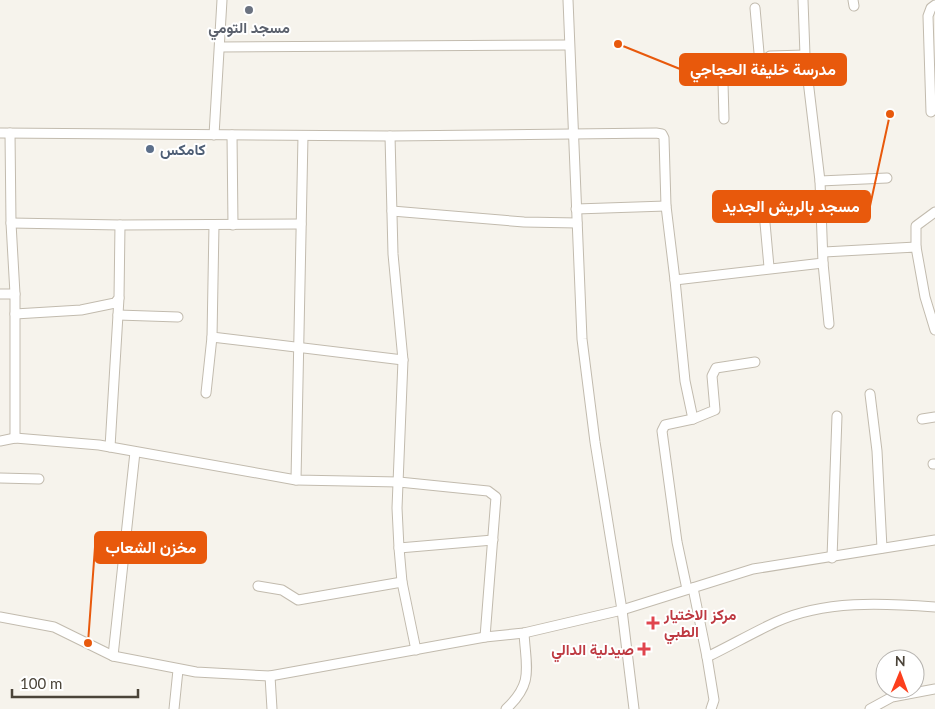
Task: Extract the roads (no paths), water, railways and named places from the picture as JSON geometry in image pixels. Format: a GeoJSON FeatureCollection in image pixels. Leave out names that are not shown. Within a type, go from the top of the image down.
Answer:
{"type":"FeatureCollection","features":[{"type":"Feature","properties":{"kind":"street"},"geometry":{"type":"LineString","coordinates":[[214,135],[222,0]]}},
{"type":"Feature","properties":{"kind":"street"},"geometry":{"type":"LineString","coordinates":[[568,0],[572,135],[586,375],[622,610],[634,709]]}},
{"type":"Feature","properties":{"kind":"street"},"geometry":{"type":"LineString","coordinates":[[803,0],[805,55],[820,182],[823,262],[829,324]]}},
{"type":"Feature","properties":{"kind":"street"},"geometry":{"type":"LineString","coordinates":[[931,112],[933,76],[928,16],[931,8],[935,5]]}},
{"type":"Feature","properties":{"kind":"street"},"geometry":{"type":"LineString","coordinates":[[756,8],[760,64]]}},
{"type":"Feature","properties":{"kind":"street"},"geometry":{"type":"LineString","coordinates":[[220,47],[569,45]]}},
{"type":"Feature","properties":{"kind":"street"},"geometry":{"type":"LineString","coordinates":[[724,119],[723,83],[726,80],[755,74],[760,64],[770,56],[805,55]]}},
{"type":"Feature","properties":{"kind":"street"},"geometry":{"type":"LineString","coordinates":[[0,133],[303,136],[662,134],[665,143],[666,206],[685,381],[693,419]]}},
{"type":"Feature","properties":{"kind":"street"},"geometry":{"type":"LineString","coordinates":[[10,133],[11,223],[15,294],[14,438]]}},
{"type":"Feature","properties":{"kind":"street"},"geometry":{"type":"LineString","coordinates":[[232,135],[233,225]]}},
{"type":"Feature","properties":{"kind":"street"},"geometry":{"type":"LineString","coordinates":[[296,480],[303,136]]}},
{"type":"Feature","properties":{"kind":"street"},"geometry":{"type":"LineString","coordinates":[[390,136],[393,254],[403,360],[398,548],[402,582],[416,650]]}},
{"type":"Feature","properties":{"kind":"street"},"geometry":{"type":"LineString","coordinates":[[820,182],[887,178]]}},
{"type":"Feature","properties":{"kind":"street"},"geometry":{"type":"LineString","coordinates":[[576,209],[666,206]]}},
{"type":"Feature","properties":{"kind":"street"},"geometry":{"type":"LineString","coordinates":[[392,211],[524,222],[577,223]]}},
{"type":"Feature","properties":{"kind":"street"},"geometry":{"type":"LineString","coordinates":[[764,212],[770,267]]}},
{"type":"Feature","properties":{"kind":"street"},"geometry":{"type":"LineString","coordinates":[[935,212],[916,226],[916,247],[935,330]]}},
{"type":"Feature","properties":{"kind":"street"},"geometry":{"type":"LineString","coordinates":[[11,223],[120,225],[301,224]]}},
{"type":"Feature","properties":{"kind":"street"},"geometry":{"type":"LineString","coordinates":[[110,447],[119,298],[120,225]]}},
{"type":"Feature","properties":{"kind":"street"},"geometry":{"type":"LineString","coordinates":[[206,393],[212,337],[214,225]]}},
{"type":"Feature","properties":{"kind":"street"},"geometry":{"type":"LineString","coordinates":[[824,252],[916,247]]}},
{"type":"Feature","properties":{"kind":"street"},"geometry":{"type":"LineString","coordinates":[[675,280],[823,262]]}},
{"type":"Feature","properties":{"kind":"street"},"geometry":{"type":"LineString","coordinates":[[0,294],[15,294]]}},
{"type":"Feature","properties":{"kind":"street"},"geometry":{"type":"LineString","coordinates":[[15,314],[81,310],[110,305],[119,298]]}},
{"type":"Feature","properties":{"kind":"street"},"geometry":{"type":"LineString","coordinates":[[118,315],[178,317]]}},
{"type":"Feature","properties":{"kind":"street"},"geometry":{"type":"LineString","coordinates":[[212,337],[403,360]]}},
{"type":"Feature","properties":{"kind":"street"},"geometry":{"type":"LineString","coordinates":[[711,709],[714,700],[707,657],[677,542],[662,431],[665,425],[693,419],[714,410],[712,376],[716,368],[755,362]]}},
{"type":"Feature","properties":{"kind":"street"},"geometry":{"type":"LineString","coordinates":[[870,394],[877,452],[882,548]]}},
{"type":"Feature","properties":{"kind":"street"},"geometry":{"type":"LineString","coordinates":[[832,558],[837,416]]}},
{"type":"Feature","properties":{"kind":"street"},"geometry":{"type":"LineString","coordinates":[[922,418],[935,417]]}},
{"type":"Feature","properties":{"kind":"street"},"geometry":{"type":"LineString","coordinates":[[0,441],[14,438],[110,447],[296,480],[399,482],[488,491],[496,497],[485,637]]}},
{"type":"Feature","properties":{"kind":"street"},"geometry":{"type":"LineString","coordinates":[[113,656],[135,452]]}},
{"type":"Feature","properties":{"kind":"street"},"geometry":{"type":"LineString","coordinates":[[0,478],[39,479]]}},
{"type":"Feature","properties":{"kind":"street"},"geometry":{"type":"LineString","coordinates":[[398,548],[493,540]]}},
{"type":"Feature","properties":{"kind":"street"},"geometry":{"type":"LineString","coordinates":[[0,617],[54,627],[113,656],[178,670],[270,676],[485,637],[524,633],[622,610],[753,569],[832,558],[935,540]]}},
{"type":"Feature","properties":{"kind":"street"},"geometry":{"type":"LineString","coordinates":[[258,586],[282,590],[298,600],[402,582]]}},
{"type":"Feature","properties":{"kind":"street"},"geometry":{"type":"LineString","coordinates":[[707,657],[776,622],[832,608],[891,604],[935,608]]}},
{"type":"Feature","properties":{"kind":"street"},"geometry":{"type":"LineString","coordinates":[[506,709],[522,692],[526,680],[524,633]]}},
{"type":"Feature","properties":{"kind":"street"},"geometry":{"type":"LineString","coordinates":[[174,709],[178,670]]}},
{"type":"Feature","properties":{"kind":"street"},"geometry":{"type":"LineString","coordinates":[[270,676],[272,709]]}},
{"type":"Feature","properties":{"kind":"street"},"geometry":{"type":"LineString","coordinates":[[870,709],[892,697],[935,689]]}},
{"type":"Feature","properties":{"kind":"place","name":"مسجد التومي"},"geometry":{"type":"Point","coordinates":[249,10]}},
{"type":"Feature","properties":{"kind":"place","name":"مدرسة خليفة الحجاجي"},"geometry":{"type":"Point","coordinates":[618,44]}},
{"type":"Feature","properties":{"kind":"place","name":"مسجد بالريش الجديد"},"geometry":{"type":"Point","coordinates":[890,114]}},
{"type":"Feature","properties":{"kind":"place","name":"كامكس"},"geometry":{"type":"Point","coordinates":[150,149]}},
{"type":"Feature","properties":{"kind":"place","name":"مركز الاختيار الطبي"},"geometry":{"type":"Point","coordinates":[653,623]}},
{"type":"Feature","properties":{"kind":"place","name":"مخزن الشعاب"},"geometry":{"type":"Point","coordinates":[88,643]}},
{"type":"Feature","properties":{"kind":"place","name":"صيدلية الدالي"},"geometry":{"type":"Point","coordinates":[644,649]}}]}
